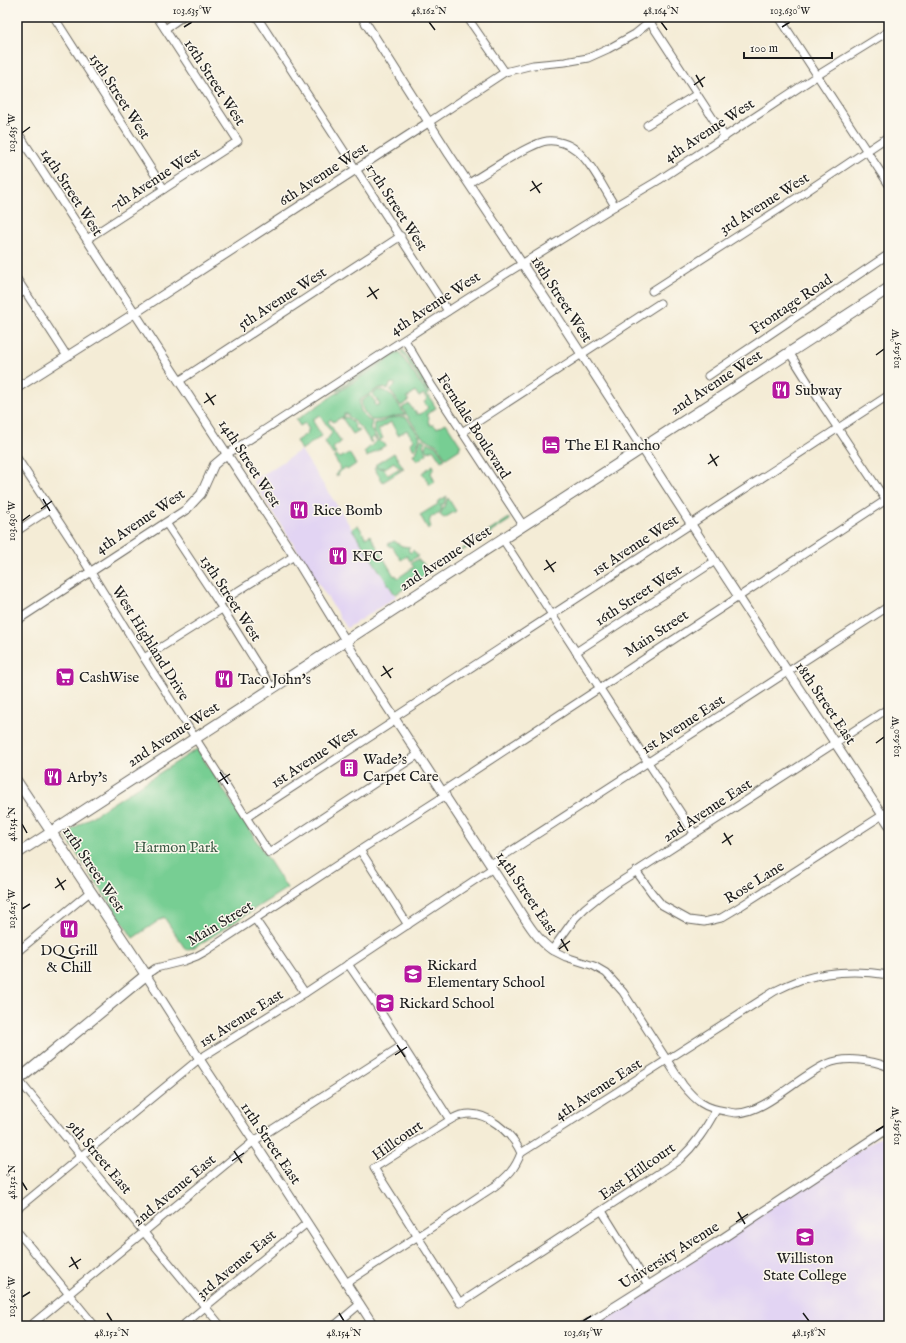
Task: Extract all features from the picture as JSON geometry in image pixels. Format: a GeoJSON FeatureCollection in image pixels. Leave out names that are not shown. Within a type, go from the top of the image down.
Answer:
{"type":"FeatureCollection","features":[{"type":"Feature","properties":{"kind":"main road","name":"2nd Avenue West"},"geometry":{"type":"LineString","coordinates":[[17,854],[889,288]]}},
{"type":"Feature","properties":{"kind":"main road","name":"11th Street West"},"geometry":{"type":"LineString","coordinates":[[17,781],[119,932],[146,975]]}},
{"type":"Feature","properties":{"kind":"main road","name":"Main Street"},"geometry":{"type":"LineString","coordinates":[[17,1080],[146,975]]}},
{"type":"Feature","properties":{"kind":"street","name":"15th Street West"},"geometry":{"type":"LineString","coordinates":[[54,17],[164,189]]}},
{"type":"Feature","properties":{"kind":"street","name":"16th Street West"},"geometry":{"type":"LineString","coordinates":[[157,17],[238,141]]}},
{"type":"Feature","properties":{"kind":"street"},"geometry":{"type":"LineString","coordinates":[[165,29],[182,17]]}},
{"type":"Feature","properties":{"kind":"street","name":"17th Street West"},"geometry":{"type":"LineString","coordinates":[[257,17],[357,168],[448,311]]}},
{"type":"Feature","properties":{"kind":"street","name":"18th Street West"},"geometry":{"type":"LineString","coordinates":[[362,17],[739,597]]}},
{"type":"Feature","properties":{"kind":"street"},"geometry":{"type":"LineString","coordinates":[[467,17],[504,72]]}},
{"type":"Feature","properties":{"kind":"street","name":"6th Avenue West"},"geometry":{"type":"LineString","coordinates":[[17,388],[135,313],[504,72],[533,65],[588,58],[635,34],[656,17]]}},
{"type":"Feature","properties":{"kind":"street"},"geometry":{"type":"LineString","coordinates":[[779,17],[889,185]]}},
{"type":"Feature","properties":{"kind":"street"},"geometry":{"type":"LineString","coordinates":[[650,22],[725,137]]}},
{"type":"Feature","properties":{"kind":"street","name":"4th Avenue West"},"geometry":{"type":"LineString","coordinates":[[17,620],[90,571],[188,509],[194,504],[201,494],[214,465],[227,454],[522,263],[659,180],[818,75],[889,31]]}},
{"type":"Feature","properties":{"kind":"street"},"geometry":{"type":"LineString","coordinates":[[647,125],[697,94]]}},
{"type":"Feature","properties":{"kind":"street","name":"14th Street West"},"geometry":{"type":"LineString","coordinates":[[17,132],[294,556],[444,793]]}},
{"type":"Feature","properties":{"kind":"street","name":"3rd Avenue West"},"geometry":{"type":"LineString","coordinates":[[652,291],[795,199],[889,136]]}},
{"type":"Feature","properties":{"kind":"street","name":"7th Avenue West"},"geometry":{"type":"LineString","coordinates":[[87,239],[238,141]]}},
{"type":"Feature","properties":{"kind":"street"},"geometry":{"type":"LineString","coordinates":[[469,183],[531,146],[547,141],[562,142],[576,150],[591,167],[614,206]]}},
{"type":"Feature","properties":{"kind":"street","name":"5th Avenue West"},"geometry":{"type":"LineString","coordinates":[[179,382],[401,236]]}},
{"type":"Feature","properties":{"kind":"street","name":"Frontage Road"},"geometry":{"type":"LineString","coordinates":[[708,376],[889,254]]}},
{"type":"Feature","properties":{"kind":"street"},"geometry":{"type":"LineString","coordinates":[[17,280],[67,356]]}},
{"type":"Feature","properties":{"kind":"street"},"geometry":{"type":"LineString","coordinates":[[17,296],[24,291]]}},
{"type":"Feature","properties":{"kind":"street"},"geometry":{"type":"LineString","coordinates":[[462,432],[660,303]]}},
{"type":"Feature","properties":{"kind":"street","name":"Ferndale Boulevard"},"geometry":{"type":"LineString","coordinates":[[405,340],[432,386],[523,525]]}},
{"type":"Feature","properties":{"kind":"street"},"geometry":{"type":"LineString","coordinates":[[789,352],[888,502]]}},
{"type":"Feature","properties":{"kind":"street","name":"1st Avenue West"},"geometry":{"type":"LineString","coordinates":[[247,817],[552,615],[889,395]]}},
{"type":"Feature","properties":{"kind":"street","name":"West Highland Drive"},"geometry":{"type":"LineString","coordinates":[[17,458],[269,853],[419,754]]}},
{"type":"Feature","properties":{"kind":"street","name":"Main Street"},"geometry":{"type":"LineString","coordinates":[[146,975],[156,968],[197,956],[360,850],[600,688],[888,502]]}},
{"type":"Feature","properties":{"kind":"street"},"geometry":{"type":"LineString","coordinates":[[17,531],[50,508]]}},
{"type":"Feature","properties":{"kind":"street","name":"13th Street West"},"geometry":{"type":"LineString","coordinates":[[166,523],[272,688]]}},
{"type":"Feature","properties":{"kind":"street"},"geometry":{"type":"LineString","coordinates":[[502,538],[694,833]]}},
{"type":"Feature","properties":{"kind":"street"},"geometry":{"type":"LineString","coordinates":[[144,658],[294,556]]}},
{"type":"Feature","properties":{"kind":"street","name":"16th Street West"},"geometry":{"type":"LineString","coordinates":[[576,652],[715,561]]}},
{"type":"Feature","properties":{"kind":"street","name":"18th Street East"},"geometry":{"type":"LineString","coordinates":[[739,597],[835,742],[886,813],[889,825]]}},
{"type":"Feature","properties":{"kind":"street","name":"1st Avenue East"},"geometry":{"type":"LineString","coordinates":[[17,1209],[142,1105],[200,1060],[408,925],[492,866],[648,762],[889,606]]}},
{"type":"Feature","properties":{"kind":"street","name":"2nd Avenue East"},"geometry":{"type":"LineString","coordinates":[[552,950],[575,918],[606,891],[889,708]]}},
{"type":"Feature","properties":{"kind":"street","name":"14th Street East"},"geometry":{"type":"LineString","coordinates":[[444,793],[533,931],[547,947],[552,950],[566,957],[594,966],[606,973],[623,992],[682,1085],[694,1098],[708,1108],[716,1110]]}},
{"type":"Feature","properties":{"kind":"street","name":"Rose Lane"},"geometry":{"type":"LineString","coordinates":[[636,871],[662,905],[689,920],[704,922],[721,918],[736,910],[886,813]]}},
{"type":"Feature","properties":{"kind":"street"},"geometry":{"type":"LineString","coordinates":[[360,850],[408,925]]}},
{"type":"Feature","properties":{"kind":"street"},"geometry":{"type":"LineString","coordinates":[[17,952],[90,891]]}},
{"type":"Feature","properties":{"kind":"street"},"geometry":{"type":"LineString","coordinates":[[255,919],[305,993]]}},
{"type":"Feature","properties":{"kind":"street"},"geometry":{"type":"LineString","coordinates":[[348,964],[403,1045],[450,1120]]}},
{"type":"Feature","properties":{"kind":"street","name":"4th Avenue East"},"geometry":{"type":"LineString","coordinates":[[346,1283],[495,1186],[507,1177],[516,1165],[521,1153],[775,991],[800,980],[832,973],[862,972],[889,975]]}},
{"type":"Feature","properties":{"kind":"street","name":"11th Street East"},"geometry":{"type":"LineString","coordinates":[[146,975],[374,1326]]}},
{"type":"Feature","properties":{"kind":"street","name":"2nd Avenue East"},"geometry":{"type":"LineString","coordinates":[[30,1326],[254,1141],[403,1045]]}},
{"type":"Feature","properties":{"kind":"street"},"geometry":{"type":"LineString","coordinates":[[716,1110],[737,1113],[755,1108],[828,1063],[852,1059],[876,1062],[889,1067]]}},
{"type":"Feature","properties":{"kind":"street","name":"9th Street East"},"geometry":{"type":"LineString","coordinates":[[17,1080],[82,1156],[221,1326]]}},
{"type":"Feature","properties":{"kind":"street","name":"East Hillcourt"},"geometry":{"type":"LineString","coordinates":[[460,1303],[602,1212],[679,1160],[703,1134],[716,1110]]}},
{"type":"Feature","properties":{"kind":"street","name":"Hillcourt"},"geometry":{"type":"LineString","coordinates":[[460,1303],[374,1168],[462,1114],[475,1114],[490,1120],[506,1132],[518,1146],[521,1153]]}},
{"type":"Feature","properties":{"kind":"street","name":"University Avenue"},"geometry":{"type":"LineString","coordinates":[[587,1325],[648,1284],[714,1244],[889,1128]]}},
{"type":"Feature","properties":{"kind":"street"},"geometry":{"type":"LineString","coordinates":[[602,1212],[648,1284]]}},
{"type":"Feature","properties":{"kind":"street","name":"3rd Avenue East"},"geometry":{"type":"LineString","coordinates":[[182,1326],[307,1223]]}},
{"type":"Feature","properties":{"kind":"street"},"geometry":{"type":"LineString","coordinates":[[17,1231],[95,1326]]}},
{"type":"Feature","properties":{"kind":"street"},"geometry":{"type":"LineString","coordinates":[[334,1326],[360,1304]]}},
{"type":"Feature","properties":{"kind":"shaded area"},"geometry":{"type":"Polygon","coordinates":[[[301,450],[396,597],[347,628],[253,481],[301,450]]]}},
{"type":"Feature","properties":{"kind":"shaded area","name":"Williston State College"},"geometry":{"type":"Polygon","coordinates":[[[889,1131],[889,1326],[594,1326],[591,1322],[889,1131]]]}},
{"type":"Feature","properties":{"kind":"green space"},"geometry":{"type":"Polygon","coordinates":[[[397,349],[398,351],[337,391],[337,389],[397,349]]]}},
{"type":"Feature","properties":{"kind":"green space"},"geometry":{"type":"Polygon","coordinates":[[[403,350],[431,392],[429,394],[401,351],[403,350]]]}},
{"type":"Feature","properties":{"kind":"green space"},"geometry":{"type":"Polygon","coordinates":[[[399,352],[428,395],[425,397],[424,394],[419,397],[415,391],[409,397],[406,397],[409,401],[401,406],[390,390],[396,384],[391,383],[388,389],[379,388],[360,400],[362,413],[372,422],[370,429],[377,439],[376,440],[374,437],[370,439],[372,442],[371,443],[362,429],[348,416],[348,414],[344,414],[344,416],[333,422],[331,419],[328,421],[341,442],[333,448],[336,453],[333,455],[325,442],[332,433],[320,415],[313,419],[322,436],[301,450],[296,441],[308,433],[307,431],[309,430],[305,423],[300,426],[296,420],[399,352]]]}},
{"type":"Feature","properties":{"kind":"green space"},"geometry":{"type":"Polygon","coordinates":[[[378,390],[387,392],[391,395],[405,415],[380,420],[371,420],[365,414],[362,401],[370,395],[376,403],[374,404],[376,406],[380,404],[372,394],[378,390]]]}},
{"type":"Feature","properties":{"kind":"green space"},"geometry":{"type":"Polygon","coordinates":[[[429,396],[436,408],[427,414],[430,425],[434,425],[437,428],[446,423],[461,446],[459,447],[460,449],[446,458],[437,445],[421,436],[402,408],[409,404],[414,411],[416,411],[416,414],[421,414],[428,408],[424,402],[429,396]]]}},
{"type":"Feature","properties":{"kind":"green space"},"geometry":{"type":"Polygon","coordinates":[[[347,417],[355,425],[354,427],[357,430],[358,428],[360,430],[353,434],[342,418],[347,417]]]}},
{"type":"Feature","properties":{"kind":"green space"},"geometry":{"type":"Polygon","coordinates":[[[394,417],[406,417],[420,437],[414,450],[410,443],[414,441],[407,430],[398,435],[391,422],[378,430],[383,438],[380,440],[373,431],[375,426],[374,423],[394,417]]]}},
{"type":"Feature","properties":{"kind":"green space"},"geometry":{"type":"Polygon","coordinates":[[[421,439],[425,441],[423,445],[427,454],[417,461],[413,454],[416,453],[421,439]]]}},
{"type":"Feature","properties":{"kind":"green space"},"geometry":{"type":"Polygon","coordinates":[[[378,440],[386,445],[367,457],[364,452],[378,440]]]}},
{"type":"Feature","properties":{"kind":"green space"},"geometry":{"type":"Polygon","coordinates":[[[427,442],[436,446],[445,459],[441,461],[433,449],[428,452],[425,447],[427,442]]]}},
{"type":"Feature","properties":{"kind":"green space"},"geometry":{"type":"Polygon","coordinates":[[[349,453],[356,464],[347,470],[345,468],[338,473],[339,475],[336,476],[337,472],[341,469],[334,457],[337,455],[340,458],[349,453]]]}},
{"type":"Feature","properties":{"kind":"green space"},"geometry":{"type":"Polygon","coordinates":[[[394,453],[404,469],[398,467],[394,462],[385,468],[377,467],[375,465],[394,453]]]}},
{"type":"Feature","properties":{"kind":"green space"},"geometry":{"type":"Polygon","coordinates":[[[433,465],[434,467],[431,473],[435,482],[430,485],[422,473],[433,465]]]}},
{"type":"Feature","properties":{"kind":"green space"},"geometry":{"type":"Polygon","coordinates":[[[374,468],[384,469],[388,475],[398,469],[402,470],[383,482],[374,468]]]}},
{"type":"Feature","properties":{"kind":"green space"},"geometry":{"type":"Polygon","coordinates":[[[447,496],[443,505],[440,505],[442,508],[439,514],[431,517],[431,527],[428,529],[420,515],[438,504],[437,502],[447,496]]]}},
{"type":"Feature","properties":{"kind":"green space"},"geometry":{"type":"Polygon","coordinates":[[[448,498],[456,511],[444,518],[440,515],[448,498]]]}},
{"type":"Feature","properties":{"kind":"green space"},"geometry":{"type":"Polygon","coordinates":[[[509,518],[510,520],[439,566],[438,565],[509,518]]]}},
{"type":"Feature","properties":{"kind":"green space"},"geometry":{"type":"Polygon","coordinates":[[[358,525],[366,538],[370,535],[394,576],[396,575],[398,578],[414,567],[411,563],[418,559],[422,562],[429,573],[396,594],[394,593],[352,529],[358,525]]]}},
{"type":"Feature","properties":{"kind":"green space"},"geometry":{"type":"Polygon","coordinates":[[[394,541],[402,546],[410,547],[408,549],[410,553],[413,550],[418,556],[410,561],[407,556],[401,560],[392,546],[390,547],[388,544],[394,541]]]}},
{"type":"Feature","properties":{"kind":"green space","name":"Harmon Park"},"geometry":{"type":"Polygon","coordinates":[[[197,749],[287,888],[197,946],[186,950],[164,917],[133,938],[67,838],[68,832],[197,749]]]}},
{"type":"Feature","properties":{"kind":"place","name":"Subway"},"geometry":{"type":"Point","coordinates":[781,390]}},
{"type":"Feature","properties":{"kind":"place","name":"The El Rancho"},"geometry":{"type":"Point","coordinates":[551,445]}},
{"type":"Feature","properties":{"kind":"place","name":"Rice Bomb"},"geometry":{"type":"Point","coordinates":[299,510]}},
{"type":"Feature","properties":{"kind":"place","name":"KFC"},"geometry":{"type":"Point","coordinates":[338,556]}},
{"type":"Feature","properties":{"kind":"place","name":"CashWise"},"geometry":{"type":"Point","coordinates":[65,677]}},
{"type":"Feature","properties":{"kind":"place","name":"Taco John's"},"geometry":{"type":"Point","coordinates":[224,679]}},
{"type":"Feature","properties":{"kind":"place","name":"Wade's Carpet Care"},"geometry":{"type":"Point","coordinates":[349,768]}},
{"type":"Feature","properties":{"kind":"place","name":"Arby's"},"geometry":{"type":"Point","coordinates":[53,777]}},
{"type":"Feature","properties":{"kind":"place","name":"DQ Grill & Chill"},"geometry":{"type":"Point","coordinates":[69,929]}},
{"type":"Feature","properties":{"kind":"place","name":"Rickard Elementary School"},"geometry":{"type":"Point","coordinates":[413,974]}},
{"type":"Feature","properties":{"kind":"place","name":"Rickard School"},"geometry":{"type":"Point","coordinates":[385,1003]}},
{"type":"Feature","properties":{"kind":"place","name":"Williston State College"},"geometry":{"type":"Point","coordinates":[805,1237]}}]}
